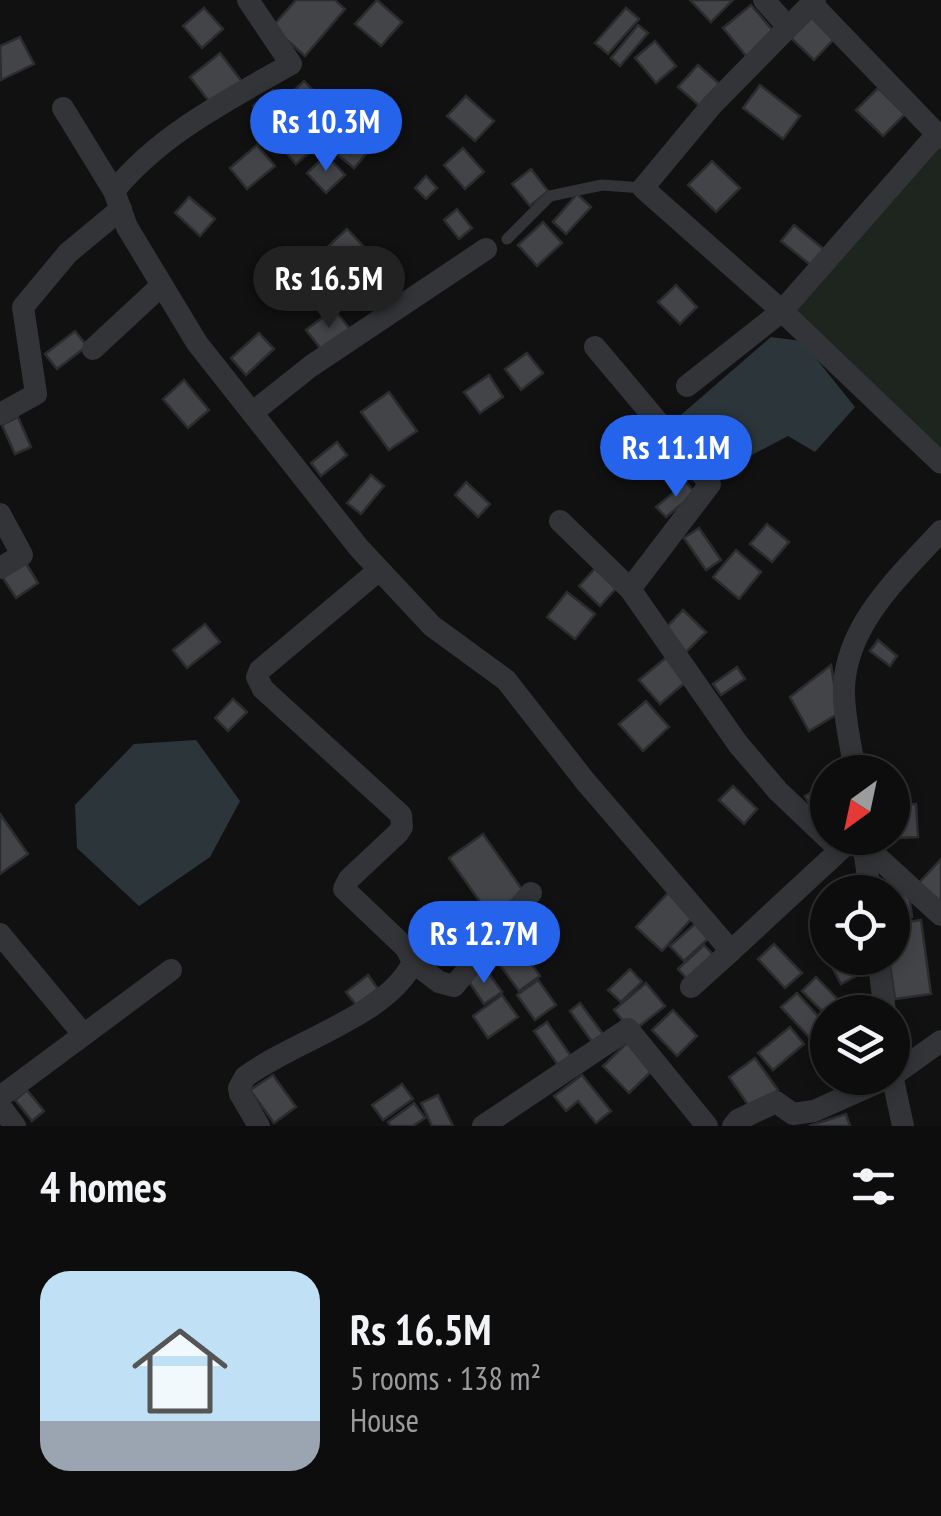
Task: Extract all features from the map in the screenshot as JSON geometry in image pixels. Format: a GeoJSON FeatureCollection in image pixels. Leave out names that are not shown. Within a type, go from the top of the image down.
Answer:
{"type":"FeatureCollection","features":[{"type":"Feature","properties":{"kind":"street"},"geometry":{"type":"LineString","coordinates":[[0,414],[36,394],[23,307],[117,200],[125,177],[194,119],[291,64],[248,0]]}},
{"type":"Feature","properties":{"kind":"street"},"geometry":{"type":"LineString","coordinates":[[764,0],[788,27]]}},
{"type":"Feature","properties":{"kind":"street"},"geometry":{"type":"LineString","coordinates":[[688,386],[782,311],[939,135],[813,1],[712,105],[643,188],[782,311],[941,462]]}},
{"type":"Feature","properties":{"kind":"street"},"geometry":{"type":"LineString","coordinates":[[63,108],[197,343],[252,413],[379,570],[432,626],[506,680],[585,781],[731,951]]}},
{"type":"Feature","properties":{"kind":"street"},"geometry":{"type":"LineString","coordinates":[[252,413],[311,366],[497,244]]}},
{"type":"Feature","properties":{"kind":"street"},"geometry":{"type":"LineString","coordinates":[[93,349],[162,285]]}},
{"type":"Feature","properties":{"kind":"street"},"geometry":{"type":"LineString","coordinates":[[595,347],[710,484],[630,588]]}},
{"type":"Feature","properties":{"kind":"street"},"geometry":{"type":"LineString","coordinates":[[0,514],[22,555],[0,568]]}},
{"type":"Feature","properties":{"kind":"street"},"geometry":{"type":"LineString","coordinates":[[560,521],[630,588],[738,744],[778,791],[810,812]]}},
{"type":"Feature","properties":{"kind":"street"},"geometry":{"type":"LineString","coordinates":[[852,755],[844,688],[852,644],[890,586],[941,532]]}},
{"type":"Feature","properties":{"kind":"street"},"geometry":{"type":"LineString","coordinates":[[379,570],[260,670],[257,677],[263,689],[401,816],[398,833],[348,878],[344,889],[406,948],[413,962],[439,982],[454,986],[531,893]]}},
{"type":"Feature","properties":{"kind":"street"},"geometry":{"type":"LineString","coordinates":[[691,987],[840,855]]}},
{"type":"Feature","properties":{"kind":"street"},"geometry":{"type":"LineString","coordinates":[[870,855],[941,915]]}},
{"type":"Feature","properties":{"kind":"street"},"geometry":{"type":"LineString","coordinates":[[0,934],[82,1034]]}},
{"type":"Feature","properties":{"kind":"street"},"geometry":{"type":"LineString","coordinates":[[259,1126],[240,1094],[245,1077],[376,1002],[403,980],[413,962]]}},
{"type":"Feature","properties":{"kind":"street"},"geometry":{"type":"LineString","coordinates":[[0,1097],[171,970]]}},
{"type":"Feature","properties":{"kind":"street"},"geometry":{"type":"LineString","coordinates":[[483,1126],[628,1029],[707,1126]]}},
{"type":"Feature","properties":{"kind":"street"},"geometry":{"type":"LineString","coordinates":[[910,1063],[941,1041]]}},
{"type":"Feature","properties":{"kind":"street"},"geometry":{"type":"LineString","coordinates":[[733,1126],[776,1102],[792,1114],[814,1111],[849,1095]]}},
{"type":"Feature","properties":{"kind":"street"},"geometry":{"type":"LineString","coordinates":[[896,1095],[903,1126]]}},
{"type":"Feature","properties":{"kind":"street"},"geometry":{"type":"LineString","coordinates":[[0,1106],[15,1126]]}},
{"type":"Feature","properties":{"kind":"lane"},"geometry":{"type":"LineString","coordinates":[[497,244],[550,196],[602,185],[643,188]]}},
{"type":"Feature","properties":{"kind":"shaded area"},"geometry":{"type":"Polygon","coordinates":[[[941,138],[941,463],[782,311],[941,138]]]}},
{"type":"Feature","properties":{"kind":"shaded area"},"geometry":{"type":"Polygon","coordinates":[[[771,337],[802,341],[855,407],[815,452],[788,436],[708,478],[667,427],[771,337]]]}},
{"type":"Feature","properties":{"kind":"shaded area"},"geometry":{"type":"Polygon","coordinates":[[[196,740],[240,801],[210,857],[139,906],[77,848],[75,805],[134,744],[196,740]]]}},
{"type":"Feature","properties":{"kind":"building"},"geometry":{"type":"Polygon","coordinates":[[[296,0],[335,0],[345,9],[305,56],[272,27],[296,0]]]}},
{"type":"Feature","properties":{"kind":"building"},"geometry":{"type":"Polygon","coordinates":[[[377,0],[402,22],[381,46],[355,24],[377,0]]]}},
{"type":"Feature","properties":{"kind":"building"},"geometry":{"type":"Polygon","coordinates":[[[690,0],[733,0],[711,22],[690,0]]]}},
{"type":"Feature","properties":{"kind":"building"},"geometry":{"type":"Polygon","coordinates":[[[751,5],[775,33],[747,57],[723,28],[751,5]]]}},
{"type":"Feature","properties":{"kind":"building"},"geometry":{"type":"Polygon","coordinates":[[[204,8],[223,29],[202,48],[183,26],[204,8]]]}},
{"type":"Feature","properties":{"kind":"building"},"geometry":{"type":"Polygon","coordinates":[[[626,8],[639,19],[608,54],[595,43],[626,8]]]}},
{"type":"Feature","properties":{"kind":"building"},"geometry":{"type":"Polygon","coordinates":[[[814,15],[837,36],[814,60],[791,38],[814,15]]]}},
{"type":"Feature","properties":{"kind":"building"},"geometry":{"type":"Polygon","coordinates":[[[638,25],[648,33],[620,66],[611,58],[638,25]]]}},
{"type":"Feature","properties":{"kind":"building"},"geometry":{"type":"Polygon","coordinates":[[[20,37],[34,64],[1,80],[0,46],[20,37]]]}},
{"type":"Feature","properties":{"kind":"building"},"geometry":{"type":"Polygon","coordinates":[[[655,41],[676,66],[656,83],[635,58],[655,41]]]}},
{"type":"Feature","properties":{"kind":"building"},"geometry":{"type":"Polygon","coordinates":[[[220,53],[243,83],[213,106],[190,77],[220,53]]]}},
{"type":"Feature","properties":{"kind":"building"},"geometry":{"type":"Polygon","coordinates":[[[698,65],[723,87],[703,109],[678,87],[698,65]]]}},
{"type":"Feature","properties":{"kind":"building"},"geometry":{"type":"Polygon","coordinates":[[[304,81],[341,119],[325,134],[288,96],[304,81]]]}},
{"type":"Feature","properties":{"kind":"building"},"geometry":{"type":"Polygon","coordinates":[[[760,85],[800,116],[783,139],[743,108],[760,85]]]}},
{"type":"Feature","properties":{"kind":"building"},"geometry":{"type":"Polygon","coordinates":[[[878,88],[905,114],[883,136],[856,110],[878,88]]]}},
{"type":"Feature","properties":{"kind":"building"},"geometry":{"type":"Polygon","coordinates":[[[273,90],[288,110],[267,125],[253,106],[273,90]]]}},
{"type":"Feature","properties":{"kind":"building"},"geometry":{"type":"Polygon","coordinates":[[[466,96],[494,121],[475,141],[447,116],[466,96]]]}},
{"type":"Feature","properties":{"kind":"building"},"geometry":{"type":"Polygon","coordinates":[[[291,115],[318,145],[296,164],[270,135],[291,115]]]}},
{"type":"Feature","properties":{"kind":"building"},"geometry":{"type":"Polygon","coordinates":[[[351,128],[372,147],[354,168],[332,150],[351,128]]]}},
{"type":"Feature","properties":{"kind":"building"},"geometry":{"type":"Polygon","coordinates":[[[257,145],[275,166],[247,189],[230,168],[257,145]]]}},
{"type":"Feature","properties":{"kind":"building"},"geometry":{"type":"Polygon","coordinates":[[[463,148],[484,172],[465,189],[444,165],[463,148]]]}},
{"type":"Feature","properties":{"kind":"building"},"geometry":{"type":"Polygon","coordinates":[[[326,155],[345,175],[326,193],[307,173],[326,155]]]}},
{"type":"Feature","properties":{"kind":"building"},"geometry":{"type":"Polygon","coordinates":[[[712,161],[740,188],[716,212],[688,185],[712,161]]]}},
{"type":"Feature","properties":{"kind":"building"},"geometry":{"type":"Polygon","coordinates":[[[531,169],[548,191],[530,206],[512,184],[531,169]]]}},
{"type":"Feature","properties":{"kind":"building"},"geometry":{"type":"Polygon","coordinates":[[[426,176],[437,188],[426,199],[415,188],[426,176]]]}},
{"type":"Feature","properties":{"kind":"building"},"geometry":{"type":"Polygon","coordinates":[[[577,194],[591,207],[566,234],[553,222],[577,194]]]}},
{"type":"Feature","properties":{"kind":"building"},"geometry":{"type":"Polygon","coordinates":[[[189,197],[215,219],[200,236],[175,213],[189,197]]]}},
{"type":"Feature","properties":{"kind":"building"},"geometry":{"type":"Polygon","coordinates":[[[457,209],[472,228],[459,239],[444,220],[457,209]]]}},
{"type":"Feature","properties":{"kind":"building"},"geometry":{"type":"Polygon","coordinates":[[[543,222],[562,243],[537,266],[518,245],[543,222]]]}},
{"type":"Feature","properties":{"kind":"building"},"geometry":{"type":"Polygon","coordinates":[[[794,225],[826,251],[813,267],[781,241],[794,225]]]}},
{"type":"Feature","properties":{"kind":"building"},"geometry":{"type":"Polygon","coordinates":[[[347,229],[366,249],[340,272],[322,252],[347,229]]]}},
{"type":"Feature","properties":{"kind":"building"},"geometry":{"type":"Polygon","coordinates":[[[279,251],[298,271],[277,291],[258,270],[279,251]]]}},
{"type":"Feature","properties":{"kind":"building"},"geometry":{"type":"Polygon","coordinates":[[[368,256],[388,279],[370,295],[350,271],[368,256]]]}},
{"type":"Feature","properties":{"kind":"building"},"geometry":{"type":"Polygon","coordinates":[[[676,285],[697,307],[680,324],[658,302],[676,285]]]}},
{"type":"Feature","properties":{"kind":"building"},"geometry":{"type":"Polygon","coordinates":[[[334,309],[352,332],[324,353],[306,330],[334,309]]]}},
{"type":"Feature","properties":{"kind":"building"},"geometry":{"type":"Polygon","coordinates":[[[75,331],[87,346],[57,369],[45,354],[75,331]]]}},
{"type":"Feature","properties":{"kind":"building"},"geometry":{"type":"Polygon","coordinates":[[[259,333],[274,349],[246,375],[231,358],[259,333]]]}},
{"type":"Feature","properties":{"kind":"building"},"geometry":{"type":"Polygon","coordinates":[[[527,353],[543,373],[521,390],[505,369],[527,353]]]}},
{"type":"Feature","properties":{"kind":"building"},"geometry":{"type":"Polygon","coordinates":[[[489,375],[503,397],[480,413],[464,392],[489,375]]]}},
{"type":"Feature","properties":{"kind":"building"},"geometry":{"type":"Polygon","coordinates":[[[184,380],[209,410],[188,428],[163,399],[184,380]]]}},
{"type":"Feature","properties":{"kind":"building"},"geometry":{"type":"Polygon","coordinates":[[[389,392],[417,431],[389,450],[361,412],[389,392]]]}},
{"type":"Feature","properties":{"kind":"building"},"geometry":{"type":"Polygon","coordinates":[[[18,417],[31,447],[15,454],[2,425],[18,417]]]}},
{"type":"Feature","properties":{"kind":"building"},"geometry":{"type":"Polygon","coordinates":[[[337,442],[347,455],[321,476],[311,463],[337,442]]]}},
{"type":"Feature","properties":{"kind":"building"},"geometry":{"type":"Polygon","coordinates":[[[371,475],[384,486],[361,514],[347,503],[371,475]]]}},
{"type":"Feature","properties":{"kind":"building"},"geometry":{"type":"Polygon","coordinates":[[[466,482],[490,504],[478,517],[455,495],[466,482]]]}},
{"type":"Feature","properties":{"kind":"building"},"geometry":{"type":"Polygon","coordinates":[[[686,482],[695,493],[666,517],[656,507],[686,482]]]}},
{"type":"Feature","properties":{"kind":"building"},"geometry":{"type":"Polygon","coordinates":[[[767,524],[789,542],[772,562],[750,544],[767,524]]]}},
{"type":"Feature","properties":{"kind":"building"},"geometry":{"type":"Polygon","coordinates":[[[699,528],[721,560],[706,570],[684,538],[699,528]]]}},
{"type":"Feature","properties":{"kind":"building"},"geometry":{"type":"Polygon","coordinates":[[[736,550],[761,572],[739,599],[713,577],[736,550]]]}},
{"type":"Feature","properties":{"kind":"building"},"geometry":{"type":"Polygon","coordinates":[[[24,560],[38,583],[16,598],[1,575],[24,560]]]}},
{"type":"Feature","properties":{"kind":"building"},"geometry":{"type":"Polygon","coordinates":[[[600,563],[621,583],[600,606],[579,586],[600,563]]]}},
{"type":"Feature","properties":{"kind":"building"},"geometry":{"type":"Polygon","coordinates":[[[567,592],[595,614],[575,639],[547,617],[567,592]]]}},
{"type":"Feature","properties":{"kind":"building"},"geometry":{"type":"Polygon","coordinates":[[[683,610],[706,632],[685,653],[663,631],[683,610]]]}},
{"type":"Feature","properties":{"kind":"building"},"geometry":{"type":"Polygon","coordinates":[[[205,624],[220,642],[187,668],[173,650],[205,624]]]}},
{"type":"Feature","properties":{"kind":"building"},"geometry":{"type":"Polygon","coordinates":[[[878,640],[897,656],[890,666],[870,651],[878,640]]]}},
{"type":"Feature","properties":{"kind":"building"},"geometry":{"type":"Polygon","coordinates":[[[668,656],[688,680],[660,704],[639,680],[668,656]]]}},
{"type":"Feature","properties":{"kind":"building"},"geometry":{"type":"Polygon","coordinates":[[[831,665],[839,713],[809,731],[790,697],[831,665]]]}},
{"type":"Feature","properties":{"kind":"building"},"geometry":{"type":"Polygon","coordinates":[[[737,667],[745,679],[721,695],[713,684],[737,667]]]}},
{"type":"Feature","properties":{"kind":"building"},"geometry":{"type":"Polygon","coordinates":[[[233,699],[247,712],[228,731],[215,718],[233,699]]]}},
{"type":"Feature","properties":{"kind":"building"},"geometry":{"type":"Polygon","coordinates":[[[646,701],[669,727],[643,751],[619,724],[646,701]]]}},
{"type":"Feature","properties":{"kind":"building"},"geometry":{"type":"Polygon","coordinates":[[[733,786],[757,809],[744,824],[719,800],[733,786]]]}},
{"type":"Feature","properties":{"kind":"building"},"geometry":{"type":"Polygon","coordinates":[[[910,804],[916,804],[918,837],[910,837],[910,804]]]}},
{"type":"Feature","properties":{"kind":"building"},"geometry":{"type":"Polygon","coordinates":[[[0,814],[28,854],[0,874],[0,814]]]}},
{"type":"Feature","properties":{"kind":"building"},"geometry":{"type":"Polygon","coordinates":[[[483,834],[524,892],[490,916],[449,858],[483,834]]]}},
{"type":"Feature","properties":{"kind":"building"},"geometry":{"type":"Polygon","coordinates":[[[941,859],[941,907],[917,885],[941,859]]]}},
{"type":"Feature","properties":{"kind":"building"},"geometry":{"type":"Polygon","coordinates":[[[668,893],[693,917],[662,951],[636,927],[668,893]]]}},
{"type":"Feature","properties":{"kind":"building"},"geometry":{"type":"Polygon","coordinates":[[[921,920],[931,994],[894,995],[891,975],[910,975],[910,922],[921,920]]]}},
{"type":"Feature","properties":{"kind":"building"},"geometry":{"type":"Polygon","coordinates":[[[696,923],[709,938],[684,961],[670,946],[696,923]]]}},
{"type":"Feature","properties":{"kind":"building"},"geometry":{"type":"Polygon","coordinates":[[[517,943],[540,976],[519,991],[495,958],[517,943]]]}},
{"type":"Feature","properties":{"kind":"building"},"geometry":{"type":"Polygon","coordinates":[[[774,944],[802,973],[785,988],[758,959],[774,944]]]}},
{"type":"Feature","properties":{"kind":"building"},"geometry":{"type":"Polygon","coordinates":[[[704,945],[717,959],[691,983],[678,969],[704,945]]]}},
{"type":"Feature","properties":{"kind":"building"},"geometry":{"type":"Polygon","coordinates":[[[484,967],[502,992],[484,1004],[467,979],[484,967]]]}},
{"type":"Feature","properties":{"kind":"building"},"geometry":{"type":"Polygon","coordinates":[[[630,969],[642,982],[621,1002],[608,990],[630,969]]]}},
{"type":"Feature","properties":{"kind":"building"},"geometry":{"type":"Polygon","coordinates":[[[368,975],[378,989],[356,1005],[346,992],[368,975]]]}},
{"type":"Feature","properties":{"kind":"building"},"geometry":{"type":"Polygon","coordinates":[[[836,975],[858,975],[841,984],[836,975]]]}},
{"type":"Feature","properties":{"kind":"building"},"geometry":{"type":"Polygon","coordinates":[[[816,977],[833,995],[810,995],[810,999],[802,991],[816,977]]]}},
{"type":"Feature","properties":{"kind":"building"},"geometry":{"type":"Polygon","coordinates":[[[538,980],[556,1005],[535,1020],[517,995],[538,980]]]}},
{"type":"Feature","properties":{"kind":"building"},"geometry":{"type":"Polygon","coordinates":[[[646,983],[665,1006],[632,1032],[614,1010],[646,983]]]}},
{"type":"Feature","properties":{"kind":"building"},"geometry":{"type":"Polygon","coordinates":[[[797,993],[810,1007],[810,1038],[781,1007],[797,993]]]}},
{"type":"Feature","properties":{"kind":"building"},"geometry":{"type":"Polygon","coordinates":[[[502,995],[518,1017],[488,1038],[473,1016],[502,995]]]}},
{"type":"Feature","properties":{"kind":"building"},"geometry":{"type":"Polygon","coordinates":[[[580,1003],[606,1038],[595,1046],[570,1011],[580,1003]]]}},
{"type":"Feature","properties":{"kind":"building"},"geometry":{"type":"Polygon","coordinates":[[[673,1010],[697,1036],[677,1056],[652,1030],[673,1010]]]}},
{"type":"Feature","properties":{"kind":"building"},"geometry":{"type":"Polygon","coordinates":[[[547,1022],[573,1059],[560,1068],[534,1031],[547,1022]]]}},
{"type":"Feature","properties":{"kind":"building"},"geometry":{"type":"Polygon","coordinates":[[[790,1027],[804,1044],[773,1070],[758,1053],[790,1027]]]}},
{"type":"Feature","properties":{"kind":"building"},"geometry":{"type":"Polygon","coordinates":[[[631,1039],[657,1066],[629,1093],[603,1066],[631,1039]]]}},
{"type":"Feature","properties":{"kind":"building"},"geometry":{"type":"Polygon","coordinates":[[[755,1058],[778,1090],[751,1109],[729,1077],[755,1058]]]}},
{"type":"Feature","properties":{"kind":"building"},"geometry":{"type":"Polygon","coordinates":[[[273,1075],[296,1107],[274,1123],[250,1090],[273,1075]]]}},
{"type":"Feature","properties":{"kind":"building"},"geometry":{"type":"Polygon","coordinates":[[[582,1075],[611,1111],[596,1123],[578,1101],[566,1111],[554,1096],[582,1075]]]}},
{"type":"Feature","properties":{"kind":"building"},"geometry":{"type":"Polygon","coordinates":[[[402,1084],[413,1099],[383,1120],[372,1105],[402,1084]]]}},
{"type":"Feature","properties":{"kind":"building"},"geometry":{"type":"Polygon","coordinates":[[[27,1090],[44,1111],[32,1121],[15,1100],[27,1090]]]}},
{"type":"Feature","properties":{"kind":"building"},"geometry":{"type":"Polygon","coordinates":[[[438,1095],[453,1126],[432,1126],[421,1103],[438,1095]]]}},
{"type":"Feature","properties":{"kind":"building"},"geometry":{"type":"Polygon","coordinates":[[[414,1103],[425,1118],[413,1126],[391,1126],[388,1122],[414,1103]]]}},
{"type":"Feature","properties":{"kind":"building"},"geometry":{"type":"Polygon","coordinates":[[[846,1114],[850,1126],[809,1126],[846,1114]]]}}]}
